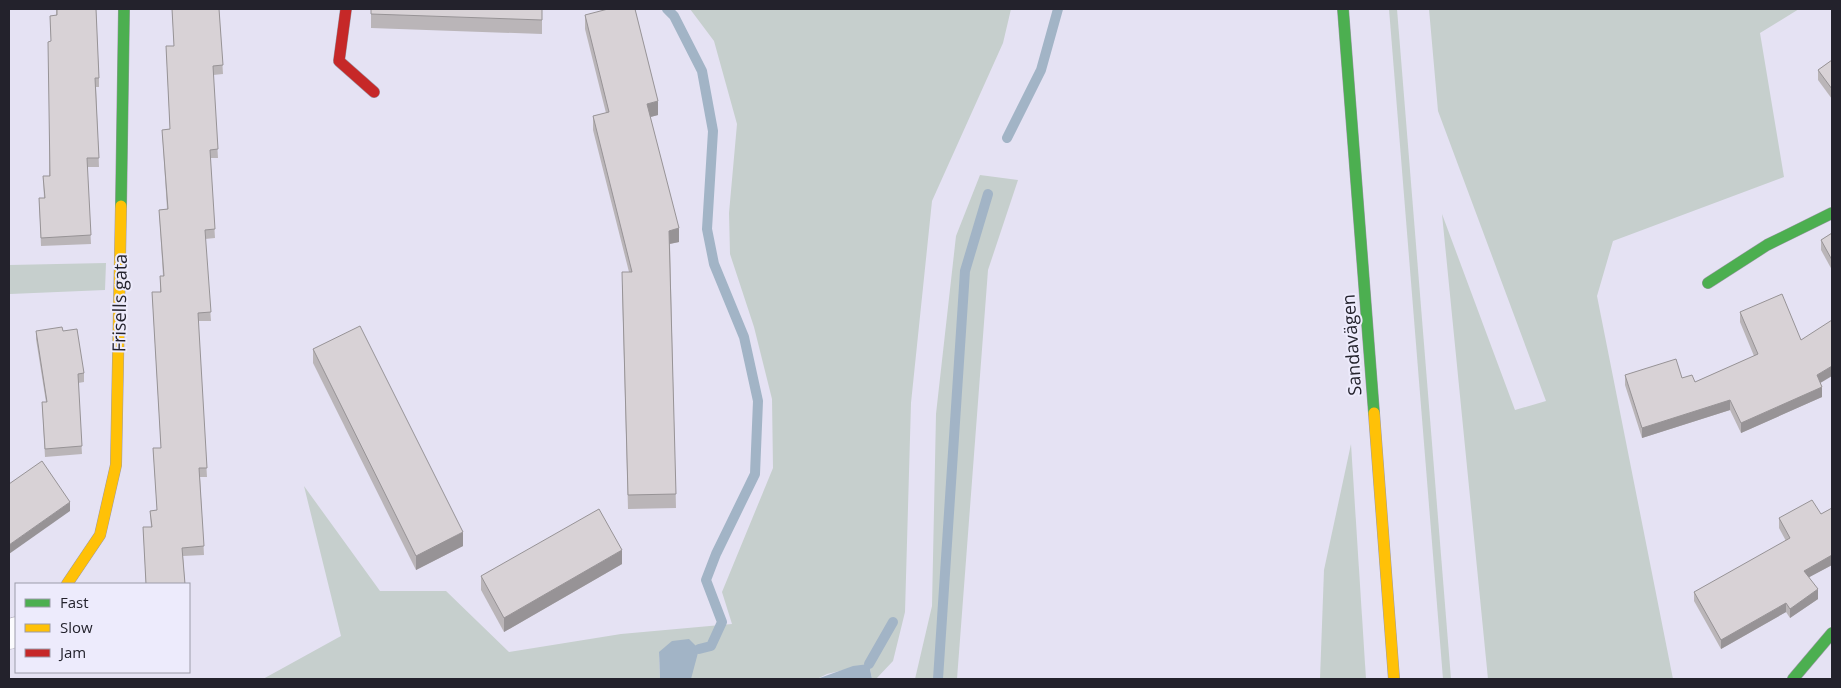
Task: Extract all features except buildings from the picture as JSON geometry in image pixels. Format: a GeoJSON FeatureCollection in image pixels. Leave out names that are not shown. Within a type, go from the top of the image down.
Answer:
{"type":"FeatureCollection","features":[{"type":"Feature","properties":{"kind":"street","name":"Frisells gata"},"geometry":{"type":"LineString","coordinates":[[68,583],[100,535],[116,465],[124,9]]}},
{"type":"Feature","properties":{"kind":"street"},"geometry":{"type":"LineString","coordinates":[[346,9],[339,61],[374,92]]}},
{"type":"Feature","properties":{"kind":"street","name":"Sandavägen"},"geometry":{"type":"LineString","coordinates":[[1343,9],[1394,679]]}},
{"type":"Feature","properties":{"kind":"street"},"geometry":{"type":"LineString","coordinates":[[1708,283],[1767,245],[1832,213]]}},
{"type":"Feature","properties":{"kind":"street"},"geometry":{"type":"LineString","coordinates":[[1793,679],[1832,633]]}},
{"type":"Feature","properties":{"kind":"shaded area"},"geometry":{"type":"Polygon","coordinates":[[[690,9],[1011,9],[1003,43],[932,201],[911,403],[905,612],[893,661],[876,679],[872,679],[869,664],[827,674],[817,679],[691,679],[691,675],[659,652],[660,679],[263,679],[341,636],[304,486],[380,591],[446,591],[509,652],[621,634],[732,624],[722,592],[773,468],[772,399],[754,327],[730,254],[729,213],[737,124],[714,41],[690,9]]]}},
{"type":"Feature","properties":{"kind":"shaded area"},"geometry":{"type":"Polygon","coordinates":[[[1389,9],[1397,9],[1451,679],[1443,679],[1389,9]]]}},
{"type":"Feature","properties":{"kind":"shaded area"},"geometry":{"type":"Polygon","coordinates":[[[1429,9],[1799,9],[1760,33],[1784,177],[1613,241],[1597,296],[1673,679],[1488,679],[1442,214],[1515,410],[1546,401],[1438,111],[1429,9]]]}},
{"type":"Feature","properties":{"kind":"shaded area"},"geometry":{"type":"Polygon","coordinates":[[[980,175],[1018,180],[988,270],[957,679],[915,679],[932,606],[936,414],[956,236],[980,175]]]}},
{"type":"Feature","properties":{"kind":"shaded area"},"geometry":{"type":"Polygon","coordinates":[[[106,263],[105,290],[10,294],[9,314],[9,265],[106,263]]]}},
{"type":"Feature","properties":{"kind":"shaded area"},"geometry":{"type":"Polygon","coordinates":[[[1351,444],[1366,679],[1320,679],[1324,570],[1351,444]]]}},
{"type":"Feature","properties":{"kind":"water"},"geometry":{"type":"Polygon","coordinates":[[[689,639],[699,649],[691,679],[660,679],[659,652],[672,641],[689,639]]]}},
{"type":"Feature","properties":{"kind":"water"},"geometry":{"type":"Polygon","coordinates":[[[869,664],[872,679],[817,679],[853,666],[869,664]]]}},
{"type":"Feature","properties":{"kind":"waterway"},"geometry":{"type":"LineString","coordinates":[[667,9],[674,16],[702,71],[713,131],[707,229],[714,264],[744,337],[758,401],[755,474],[716,554],[706,580],[722,622],[711,646],[699,649]]}},
{"type":"Feature","properties":{"kind":"waterway"},"geometry":{"type":"LineString","coordinates":[[1007,138],[1041,70],[1058,9]]}},
{"type":"Feature","properties":{"kind":"waterway"},"geometry":{"type":"LineString","coordinates":[[938,679],[965,271],[988,194]]}},
{"type":"Feature","properties":{"kind":"waterway"},"geometry":{"type":"LineString","coordinates":[[869,664],[893,622]]}},
{"type":"Feature","properties":{"kind":"traffic: fast"},"geometry":{"type":"LineString","coordinates":[[121,206],[124,9]]}},
{"type":"Feature","properties":{"kind":"traffic: fast"},"geometry":{"type":"LineString","coordinates":[[1343,9],[1374,413]]}},
{"type":"Feature","properties":{"kind":"traffic: fast"},"geometry":{"type":"LineString","coordinates":[[1708,283],[1767,245],[1832,213]]}},
{"type":"Feature","properties":{"kind":"traffic: fast"},"geometry":{"type":"LineString","coordinates":[[1793,679],[1832,633]]}},
{"type":"Feature","properties":{"kind":"traffic: slow"},"geometry":{"type":"LineString","coordinates":[[68,583],[100,535],[116,465],[121,206]]}},
{"type":"Feature","properties":{"kind":"traffic: slow"},"geometry":{"type":"LineString","coordinates":[[1374,413],[1394,679]]}},
{"type":"Feature","properties":{"kind":"traffic: jam"},"geometry":{"type":"LineString","coordinates":[[346,9],[339,61],[374,92]]}}]}
